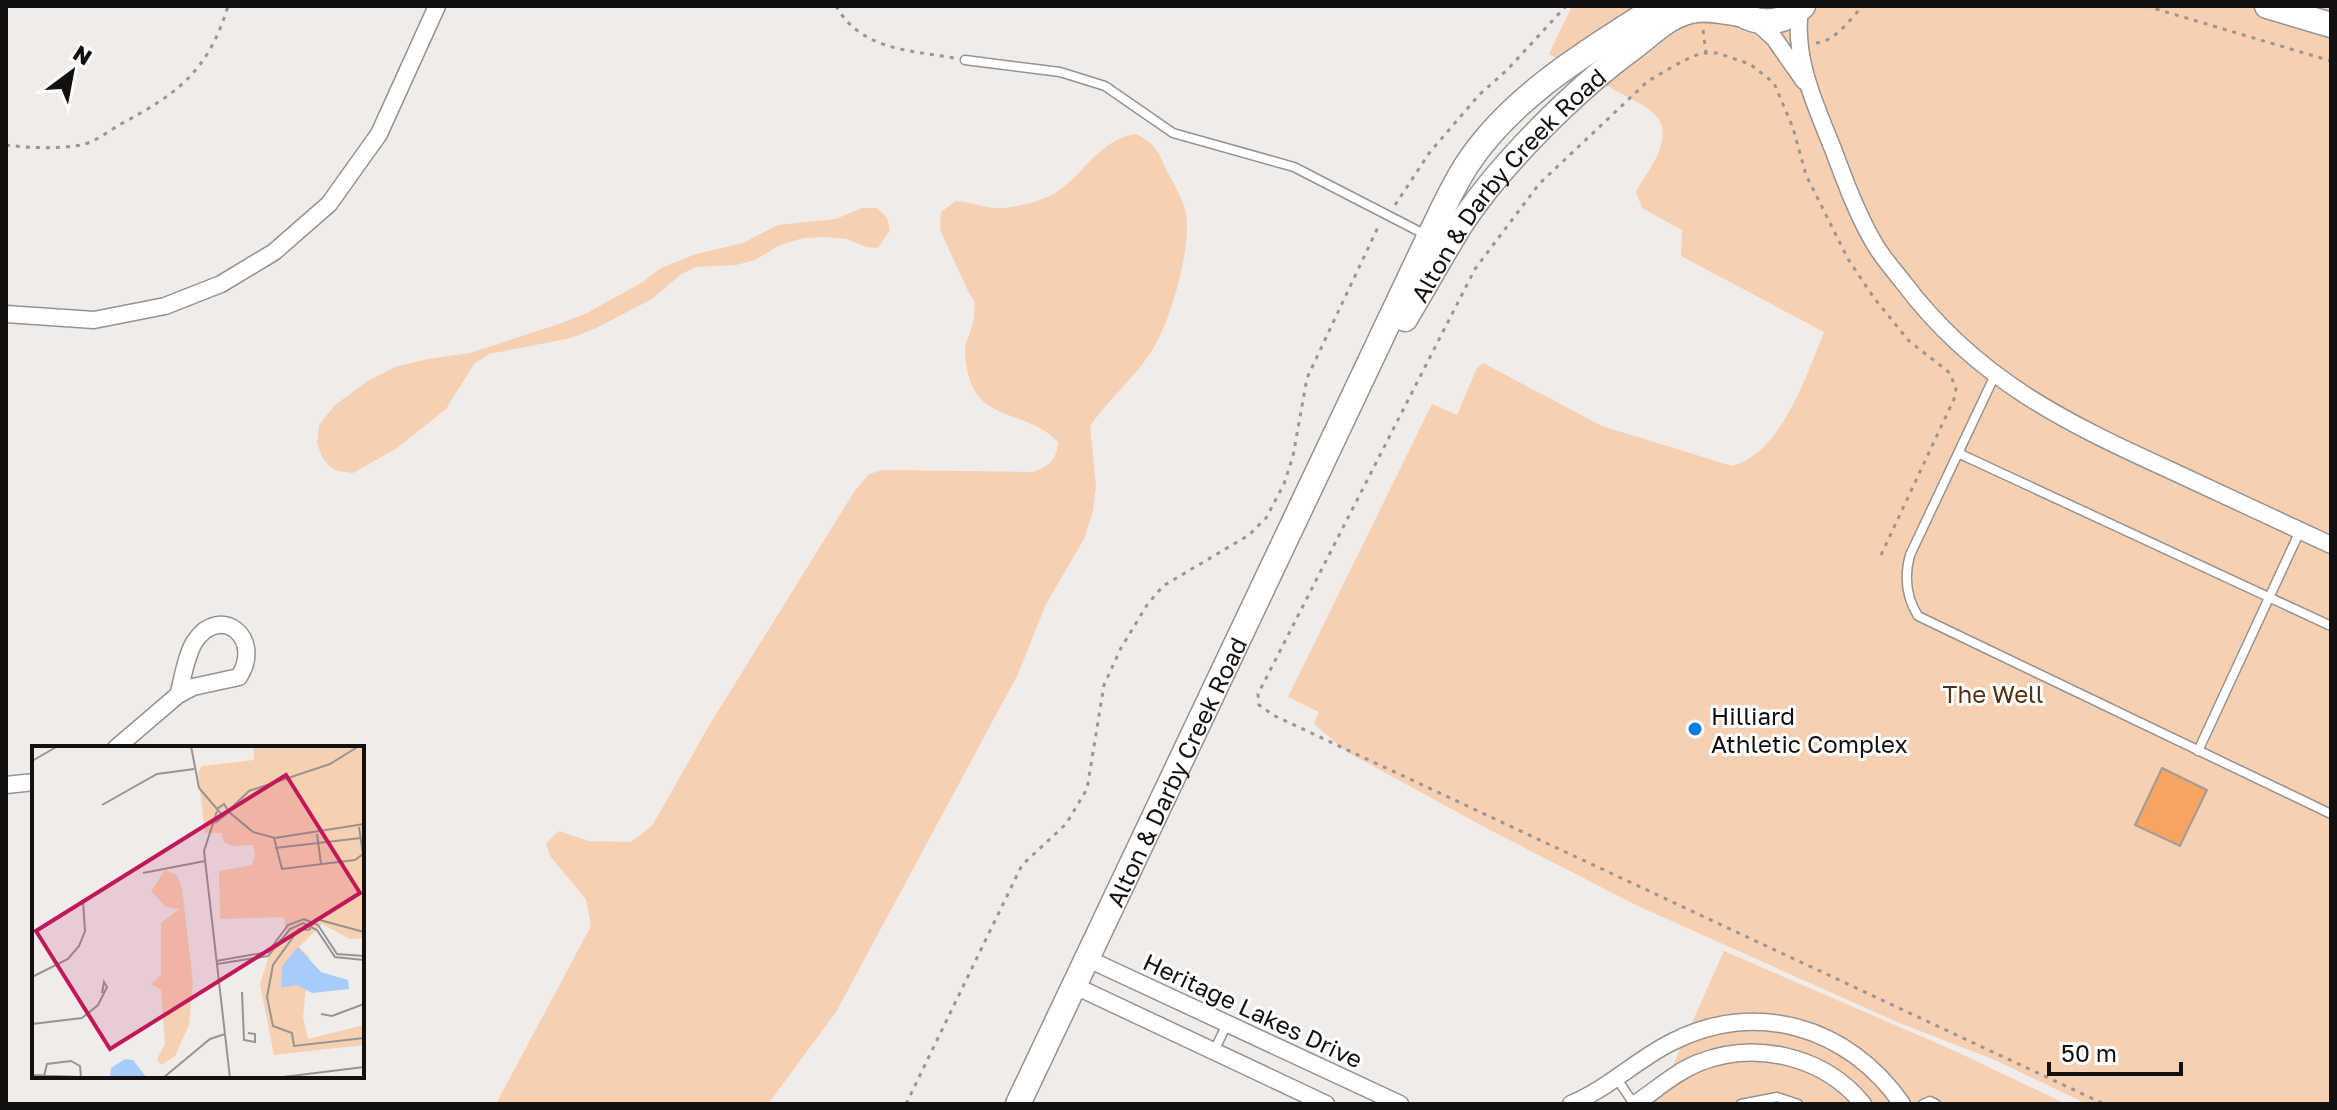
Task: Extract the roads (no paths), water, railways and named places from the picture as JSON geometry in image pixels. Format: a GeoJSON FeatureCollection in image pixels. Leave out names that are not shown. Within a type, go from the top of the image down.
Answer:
{"type":"FeatureCollection","features":[{"type":"Feature","properties":{"kind":"main road","name":"Alton & Darby Creek Road"},"geometry":{"type":"LineString","coordinates":[[1018,1104],[1333,437],[1429,237],[1467,166],[1498,126],[1524,101],[1586,54],[1659,6]]}},
{"type":"Feature","properties":{"kind":"main road"},"geometry":{"type":"LineString","coordinates":[[2267,6],[2331,25]]}},
{"type":"Feature","properties":{"kind":"main road","name":"Alton & Darby Creek Road"},"geometry":{"type":"LineString","coordinates":[[1333,437],[1463,222],[1513,158],[1622,55],[1666,22],[1687,11],[1703,9],[1742,13],[1771,22],[1787,18],[1802,8]]}},
{"type":"Feature","properties":{"kind":"street"},"geometry":{"type":"LineString","coordinates":[[6,314],[94,320],[165,306],[221,284],[274,252],[329,204],[379,134],[437,6]]}},
{"type":"Feature","properties":{"kind":"street"},"geometry":{"type":"LineString","coordinates":[[1802,8],[1800,45],[1809,89],[1852,199],[1875,244],[1921,306],[1960,347],[2039,406],[2092,434],[2331,545]]}},
{"type":"Feature","properties":{"kind":"street"},"geometry":{"type":"LineString","coordinates":[[1742,13],[1774,38],[1809,89]]}},
{"type":"Feature","properties":{"kind":"street"},"geometry":{"type":"LineString","coordinates":[[118,746],[178,695],[193,687],[239,677],[246,666],[248,646],[241,632],[218,625],[202,632],[193,643],[178,695]]}},
{"type":"Feature","properties":{"kind":"street"},"geometry":{"type":"LineString","coordinates":[[6,785],[32,782]]}},
{"type":"Feature","properties":{"kind":"street","name":"Heritage Lakes Drive"},"geometry":{"type":"LineString","coordinates":[[1086,958],[1400,1104]]}},
{"type":"Feature","properties":{"kind":"street"},"geometry":{"type":"LineString","coordinates":[[1073,985],[1326,1104]]}},
{"type":"Feature","properties":{"kind":"street"},"geometry":{"type":"LineString","coordinates":[[1571,1104],[1617,1079],[1670,1042],[1722,1024],[1762,1022],[1818,1034],[1849,1050],[1876,1070],[1902,1104]]}},
{"type":"Feature","properties":{"kind":"street"},"geometry":{"type":"LineString","coordinates":[[1634,1104],[1673,1076],[1699,1063],[1718,1056],[1757,1052],[1788,1056],[1817,1067],[1846,1086],[1863,1104]]}},
{"type":"Feature","properties":{"kind":"lane"},"geometry":{"type":"LineString","coordinates":[[965,60],[1060,72],[1105,86],[1173,133],[1294,167],[1429,237]]}},
{"type":"Feature","properties":{"kind":"lane"},"geometry":{"type":"LineString","coordinates":[[1995,375],[1910,555],[1906,571],[1910,604],[1918,616],[2331,814]]}},
{"type":"Feature","properties":{"kind":"lane"},"geometry":{"type":"LineString","coordinates":[[1958,453],[2331,626]]}},
{"type":"Feature","properties":{"kind":"lane"},"geometry":{"type":"LineString","coordinates":[[2198,751],[2300,531]]}},
{"type":"Feature","properties":{"kind":"lane"},"geometry":{"type":"LineString","coordinates":[[1214,1051],[1227,1023]]}},
{"type":"Feature","properties":{"kind":"lane"},"geometry":{"type":"LineString","coordinates":[[1617,1079],[1634,1104]]}},
{"type":"Feature","properties":{"kind":"lane"},"geometry":{"type":"LineString","coordinates":[[1741,1104],[1777,1097],[1798,1104]]}},
{"type":"Feature","properties":{"kind":"lane"},"geometry":{"type":"LineString","coordinates":[[1923,1104],[1930,1101],[1936,1104]]}},
{"type":"Feature","properties":{"kind":"place","name":"Hilliard Athletic Complex"},"geometry":{"type":"Point","coordinates":[1695,729]}},
{"type":"Feature","properties":{"kind":"park label","name":"The Well"},"geometry":{"type":"Point","coordinates":[1993,693]}}]}
